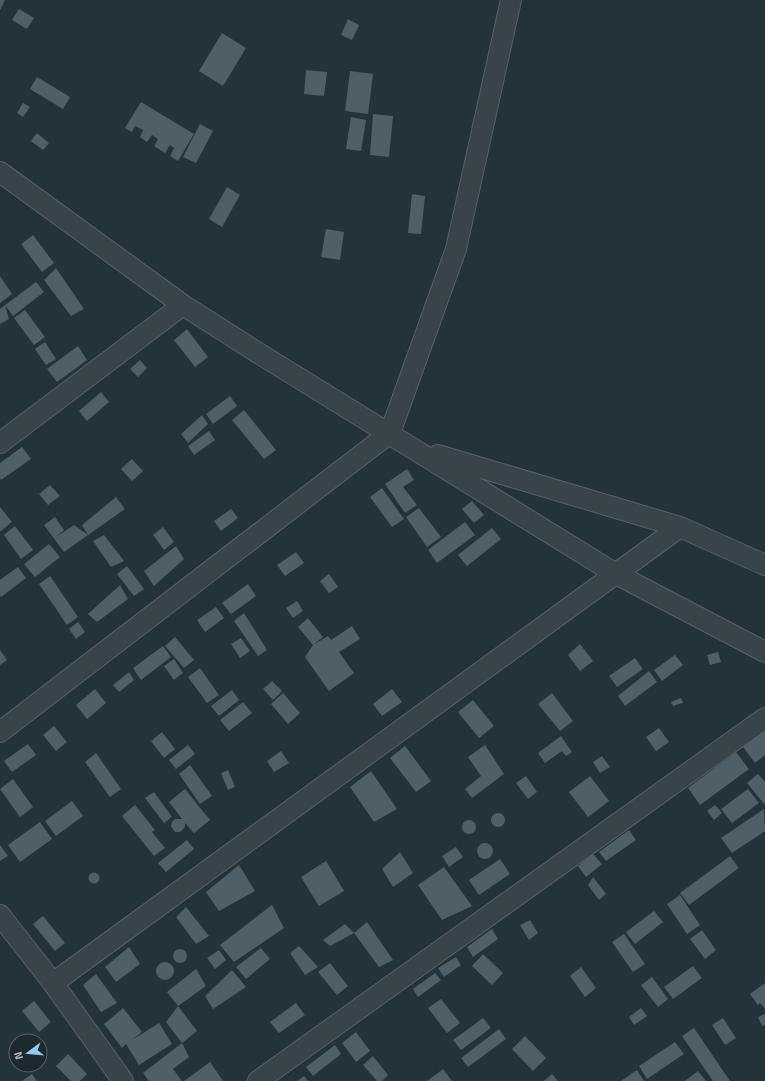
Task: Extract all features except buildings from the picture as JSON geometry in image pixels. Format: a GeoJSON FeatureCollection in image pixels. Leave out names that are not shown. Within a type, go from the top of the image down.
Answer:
{"type":"FeatureCollection","features":[{"type":"Feature","properties":{"kind":"street"},"geometry":{"type":"LineString","coordinates":[[0,732],[390,433],[456,249],[511,0]]}},
{"type":"Feature","properties":{"kind":"street"},"geometry":{"type":"LineString","coordinates":[[0,172],[183,305],[616,574],[765,652]]}},
{"type":"Feature","properties":{"kind":"street"},"geometry":{"type":"LineString","coordinates":[[0,443],[183,305]]}},
{"type":"Feature","properties":{"kind":"street"},"geometry":{"type":"LineString","coordinates":[[413,448],[680,527],[765,565]]}},
{"type":"Feature","properties":{"kind":"street"},"geometry":{"type":"LineString","coordinates":[[53,983],[680,527]]}},
{"type":"Feature","properties":{"kind":"street"},"geometry":{"type":"LineString","coordinates":[[258,1081],[765,718]]}},
{"type":"Feature","properties":{"kind":"street"},"geometry":{"type":"LineString","coordinates":[[0,915],[53,983],[123,1081]]}}]}
